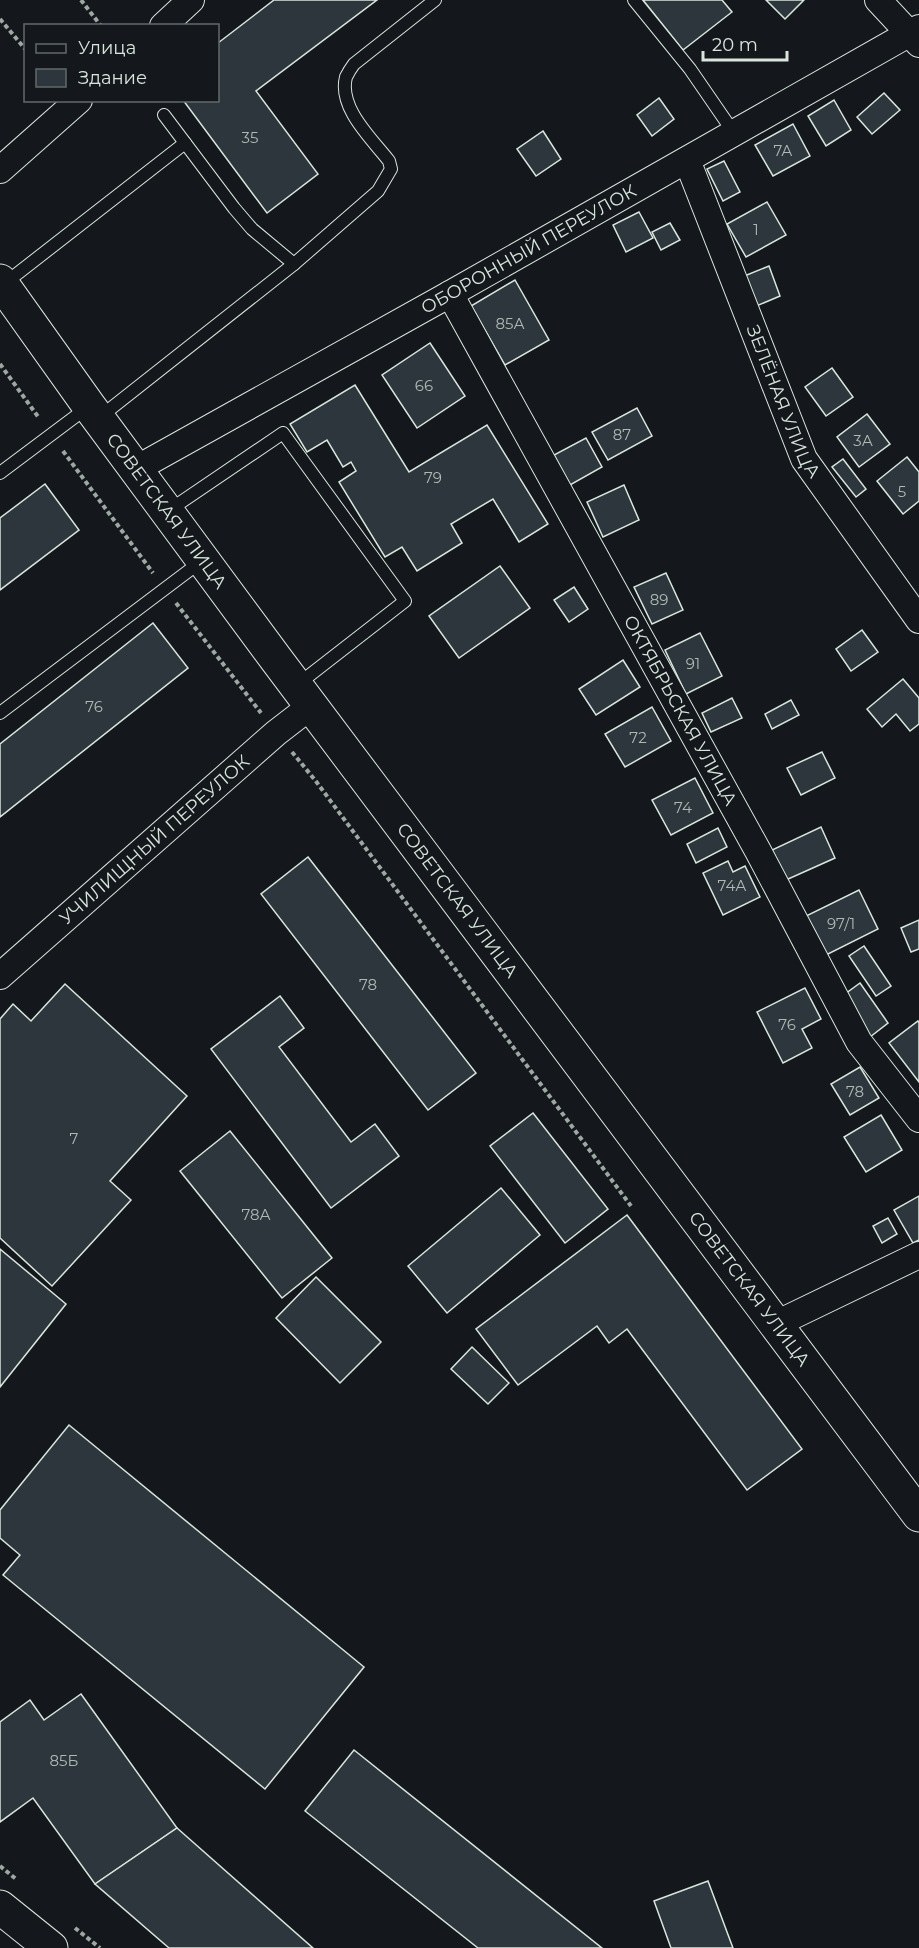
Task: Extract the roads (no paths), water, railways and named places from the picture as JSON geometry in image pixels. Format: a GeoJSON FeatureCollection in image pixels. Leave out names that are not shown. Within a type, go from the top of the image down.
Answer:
{"type":"FeatureCollection","features":[{"type":"Feature","properties":{"kind":"street"},"geometry":{"type":"LineString","coordinates":[[166,24],[192,0]]}},
{"type":"Feature","properties":{"kind":"street"},"geometry":{"type":"LineString","coordinates":[[878,0],[916,35]]}},
{"type":"Feature","properties":{"kind":"street","name":"ОБОРОННЫЙ ПЕРЕУЛОК"},"geometry":{"type":"LineString","coordinates":[[136,469],[734,133],[916,35]]}},
{"type":"Feature","properties":{"kind":"street"},"geometry":{"type":"LineString","coordinates":[[0,170],[77,102]]}},
{"type":"Feature","properties":{"kind":"street","name":"ЗЕЛЁНАЯ УЛИЦА"},"geometry":{"type":"LineString","coordinates":[[687,160],[804,459],[919,620]]}},
{"type":"Feature","properties":{"kind":"street","name":"СОВЕТСКАЯ УЛИЦА"},"geometry":{"type":"LineString","coordinates":[[2,283],[303,696],[919,1515]]}},
{"type":"Feature","properties":{"kind":"street","name":"ОКТЯБРЬСКАЯ УЛИЦА"},"geometry":{"type":"LineString","coordinates":[[450,294],[758,851],[859,1041],[919,1119]]}},
{"type":"Feature","properties":{"kind":"street","name":"УЧИЛИЩНЫЙ ПЕРЕУЛОК"},"geometry":{"type":"LineString","coordinates":[[0,976],[276,733],[303,696]]}},
{"type":"Feature","properties":{"kind":"street"},"geometry":{"type":"LineString","coordinates":[[774,1325],[919,1254]]}},
{"type":"Feature","properties":{"kind":"street"},"geometry":{"type":"LineString","coordinates":[[0,1907],[51,1948]]}},
{"type":"Feature","properties":{"kind":"lane"},"geometry":{"type":"LineString","coordinates":[[0,473],[51,434],[94,412],[294,264],[378,191],[392,169],[353,114],[348,102],[346,76],[354,64],[435,0]]}},
{"type":"Feature","properties":{"kind":"lane"},"geometry":{"type":"LineString","coordinates":[[634,0],[690,69],[734,133]]}},
{"type":"Feature","properties":{"kind":"lane"},"geometry":{"type":"LineString","coordinates":[[164,115],[252,229],[294,264]]}},
{"type":"Feature","properties":{"kind":"lane"},"geometry":{"type":"LineString","coordinates":[[2,283],[185,143]]}},
{"type":"Feature","properties":{"kind":"lane"},"geometry":{"type":"LineString","coordinates":[[167,512],[283,433],[405,601],[303,696]]}},
{"type":"Feature","properties":{"kind":"lane"},"geometry":{"type":"LineString","coordinates":[[0,713],[203,560]]}}]}
